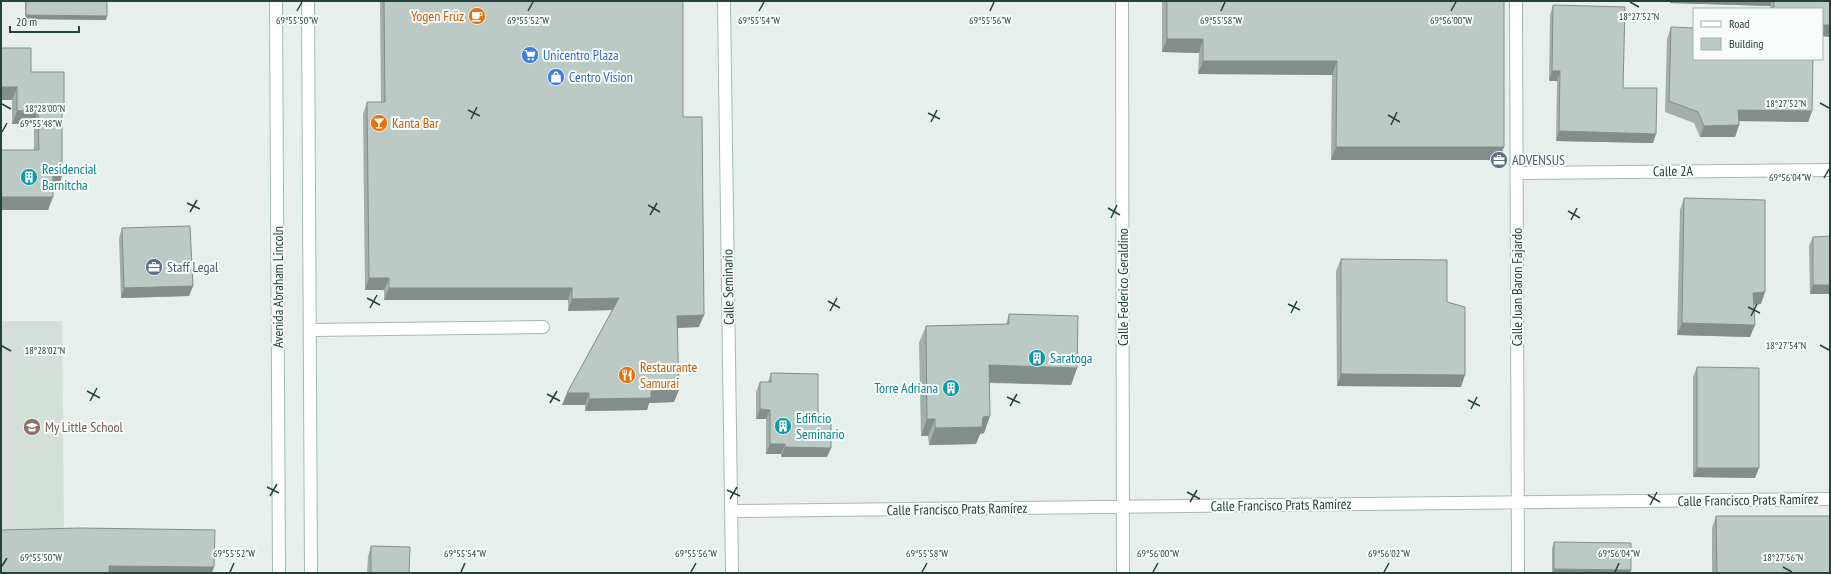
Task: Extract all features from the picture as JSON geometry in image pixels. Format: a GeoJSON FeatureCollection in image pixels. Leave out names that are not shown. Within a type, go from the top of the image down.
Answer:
{"type":"FeatureCollection","features":[{"type":"Feature","properties":{"kind":"street","name":"Avenida Abraham Lincoln"},"geometry":{"type":"LineString","coordinates":[[276,1],[279,573]]}},
{"type":"Feature","properties":{"kind":"street"},"geometry":{"type":"LineString","coordinates":[[308,1],[311,573]]}},
{"type":"Feature","properties":{"kind":"street","name":"Calle Seminario"},"geometry":{"type":"LineString","coordinates":[[724,1],[732,573]]}},
{"type":"Feature","properties":{"kind":"street","name":"Calle Federico Geraldino"},"geometry":{"type":"LineString","coordinates":[[1122,1],[1123,573]]}},
{"type":"Feature","properties":{"kind":"street","name":"Calle Juan Baron Fajardo"},"geometry":{"type":"LineString","coordinates":[[1516,1],[1518,573]]}},
{"type":"Feature","properties":{"kind":"street","name":"Calle 2A"},"geometry":{"type":"LineString","coordinates":[[1517,173],[1830,170]]}},
{"type":"Feature","properties":{"kind":"street"},"geometry":{"type":"LineString","coordinates":[[310,330],[543,327]]}},
{"type":"Feature","properties":{"kind":"street","name":"Calle Francisco Prats Ramírez"},"geometry":{"type":"LineString","coordinates":[[731,511],[1830,500]]}},
{"type":"Feature","properties":{"kind":"shaded area","name":"My Little School"},"geometry":{"type":"Polygon","coordinates":[[[1,321],[62,321],[64,534],[1,534],[1,321]]]}},
{"type":"Feature","properties":{"kind":"building"},"geometry":{"type":"Polygon","coordinates":[[[26,1],[107,1],[107,16],[26,15],[26,1]]]}},
{"type":"Feature","properties":{"kind":"building"},"geometry":{"type":"Polygon","coordinates":[[[384,1],[683,1],[683,117],[702,117],[704,315],[677,316],[679,390],[651,391],[651,398],[589,399],[589,393],[567,393],[619,298],[572,299],[572,288],[389,288],[389,278],[369,278],[367,102],[385,102],[384,1]]]}},
{"type":"Feature","properties":{"kind":"building"},"geometry":{"type":"Polygon","coordinates":[[[1167,1],[1504,1],[1504,147],[1336,147],[1337,61],[1203,61],[1203,39],[1167,39],[1167,1]]]}},
{"type":"Feature","properties":{"kind":"building"},"geometry":{"type":"Polygon","coordinates":[[[1774,1],[1830,1],[1830,25],[1823,25],[1823,8],[1774,8],[1774,1]]]}},
{"type":"Feature","properties":{"kind":"building"},"geometry":{"type":"Polygon","coordinates":[[[1553,5],[1625,7],[1623,88],[1657,88],[1656,134],[1559,131],[1560,71],[1552,71],[1553,5]]]}},
{"type":"Feature","properties":{"kind":"building"},"geometry":{"type":"Polygon","coordinates":[[[1671,27],[1693,28],[1693,60],[1813,60],[1812,111],[1738,110],[1739,125],[1704,126],[1698,112],[1669,101],[1671,27]]]}},
{"type":"Feature","properties":{"kind":"building"},"geometry":{"type":"Polygon","coordinates":[[[1,48],[31,48],[31,72],[64,72],[64,110],[62,110],[62,176],[53,176],[53,197],[1,197],[1,150],[39,150],[38,110],[17,111],[17,87],[1,87],[1,48]]]}},
{"type":"Feature","properties":{"kind":"building"},"geometry":{"type":"Polygon","coordinates":[[[1684,198],[1765,200],[1765,292],[1753,293],[1755,325],[1682,323],[1684,198]]]}},
{"type":"Feature","properties":{"kind":"building","name":"Staff Legal"},"geometry":{"type":"Polygon","coordinates":[[[190,226],[193,286],[124,288],[122,228],[190,226]]]}},
{"type":"Feature","properties":{"kind":"building"},"geometry":{"type":"Polygon","coordinates":[[[1830,236],[1830,285],[1813,285],[1813,237],[1830,236]]]}},
{"type":"Feature","properties":{"kind":"building"},"geometry":{"type":"Polygon","coordinates":[[[1341,259],[1447,260],[1447,302],[1465,307],[1465,375],[1341,374],[1341,259]]]}},
{"type":"Feature","properties":{"kind":"building"},"geometry":{"type":"Polygon","coordinates":[[[1009,314],[1078,316],[1077,368],[989,365],[990,416],[983,417],[982,427],[935,428],[935,419],[927,419],[926,326],[1009,324],[1009,314]]]}},
{"type":"Feature","properties":{"kind":"building"},"geometry":{"type":"Polygon","coordinates":[[[1697,367],[1759,368],[1759,468],[1697,468],[1697,367]]]}},
{"type":"Feature","properties":{"kind":"building","name":"Edificio Seminario"},"geometry":{"type":"Polygon","coordinates":[[[771,373],[818,374],[818,424],[831,424],[831,448],[785,447],[785,444],[770,444],[770,410],[760,409],[760,382],[771,382],[771,373]]]}},
{"type":"Feature","properties":{"kind":"building"},"geometry":{"type":"Polygon","coordinates":[[[1716,516],[1830,516],[1830,573],[1717,573],[1716,516]]]}},
{"type":"Feature","properties":{"kind":"building"},"geometry":{"type":"Polygon","coordinates":[[[80,528],[215,530],[214,567],[109,566],[109,573],[1,573],[1,530],[80,528]]]}},
{"type":"Feature","properties":{"kind":"building"},"geometry":{"type":"Polygon","coordinates":[[[1554,542],[1631,543],[1631,570],[1554,569],[1554,542]]]}},
{"type":"Feature","properties":{"kind":"building"},"geometry":{"type":"Polygon","coordinates":[[[371,546],[410,547],[409,573],[371,573],[371,546]]]}},
{"type":"Feature","properties":{"kind":"place","name":"Yogen Früz"},"geometry":{"type":"Point","coordinates":[477,16]}},
{"type":"Feature","properties":{"kind":"place","name":"Unicentro Plaza"},"geometry":{"type":"Point","coordinates":[530,55]}},
{"type":"Feature","properties":{"kind":"place","name":"Centro Vision"},"geometry":{"type":"Point","coordinates":[556,77]}},
{"type":"Feature","properties":{"kind":"place","name":"Kanta Bar"},"geometry":{"type":"Point","coordinates":[379,123]}},
{"type":"Feature","properties":{"kind":"place","name":"ADVENSUS"},"geometry":{"type":"Point","coordinates":[1499,160]}},
{"type":"Feature","properties":{"kind":"place","name":"Residencial Barnitcha"},"geometry":{"type":"Point","coordinates":[29,177]}},
{"type":"Feature","properties":{"kind":"place","name":"Staff Legal"},"geometry":{"type":"Point","coordinates":[154,267]}},
{"type":"Feature","properties":{"kind":"place","name":"Saratoga"},"geometry":{"type":"Point","coordinates":[1037,358]}},
{"type":"Feature","properties":{"kind":"place","name":"Restaurante Samurai"},"geometry":{"type":"Point","coordinates":[627,375]}},
{"type":"Feature","properties":{"kind":"place","name":"Torre Adriana"},"geometry":{"type":"Point","coordinates":[951,388]}},
{"type":"Feature","properties":{"kind":"place","name":"Edificio Seminario"},"geometry":{"type":"Point","coordinates":[783,426]}},
{"type":"Feature","properties":{"kind":"place","name":"My Little School"},"geometry":{"type":"Point","coordinates":[32,427]}}]}
